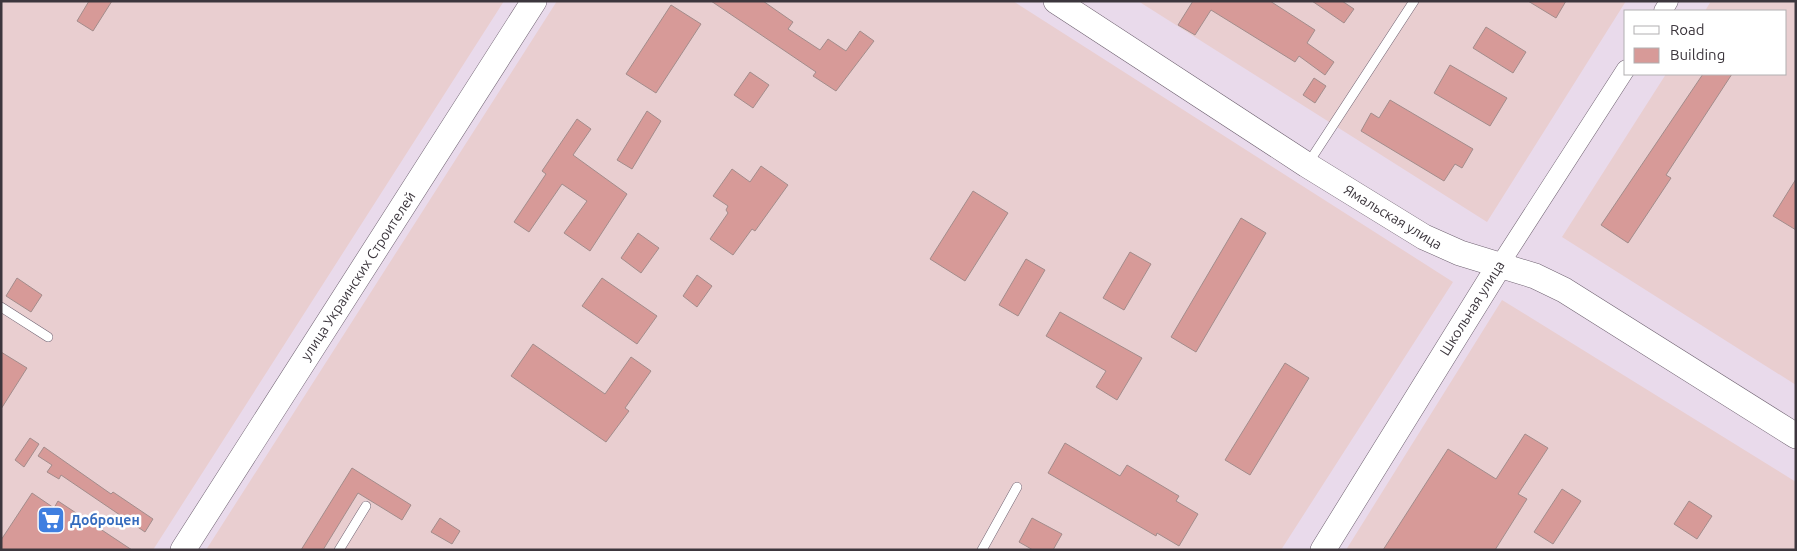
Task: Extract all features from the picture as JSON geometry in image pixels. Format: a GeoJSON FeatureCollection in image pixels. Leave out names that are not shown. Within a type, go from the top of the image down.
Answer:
{"type":"FeatureCollection","features":[{"type":"Feature","properties":{"kind":"street","name":"улица Украинских Строителей"},"geometry":{"type":"LineString","coordinates":[[182,550],[534,1]]}},
{"type":"Feature","properties":{"kind":"street","name":"Ямальская улица"},"geometry":{"type":"LineString","coordinates":[[1056,1],[1307,165],[1432,241],[1460,253],[1535,276],[1564,290],[1796,436]]}},
{"type":"Feature","properties":{"kind":"street","name":"Школьная улица"},"geometry":{"type":"LineString","coordinates":[[1323,550],[1499,266],[1624,72]]}},
{"type":"Feature","properties":{"kind":"lane"},"geometry":{"type":"LineString","coordinates":[[1307,165],[1414,1]]}},
{"type":"Feature","properties":{"kind":"lane"},"geometry":{"type":"LineString","coordinates":[[1,307],[48,337]]}},
{"type":"Feature","properties":{"kind":"lane"},"geometry":{"type":"LineString","coordinates":[[982,550],[1017,487]]}},
{"type":"Feature","properties":{"kind":"lane"},"geometry":{"type":"LineString","coordinates":[[339,550],[366,506]]}},
{"type":"Feature","properties":{"kind":"shaded area"},"geometry":{"type":"Polygon","coordinates":[[[1,1],[504,1],[153,550],[1,550],[1,1]]]}},
{"type":"Feature","properties":{"kind":"shaded area"},"geometry":{"type":"Polygon","coordinates":[[[557,1],[1013,1],[1453,282],[1281,550],[206,550],[557,1]]]}},
{"type":"Feature","properties":{"kind":"shaded area"},"geometry":{"type":"Polygon","coordinates":[[[1138,1],[1626,1],[1487,222],[1138,1]]]}},
{"type":"Feature","properties":{"kind":"shaded area"},"geometry":{"type":"Polygon","coordinates":[[[1711,1],[1796,1],[1796,385],[1562,237],[1665,75],[1787,75],[1787,10],[1706,10],[1711,1]]]}},
{"type":"Feature","properties":{"kind":"shaded area"},"geometry":{"type":"Polygon","coordinates":[[[1502,300],[1796,482],[1796,550],[1346,550],[1502,300]]]}},
{"type":"Feature","properties":{"kind":"building"},"geometry":{"type":"Polygon","coordinates":[[[89,1],[112,1],[93,31],[77,21],[89,1]]]}},
{"type":"Feature","properties":{"kind":"building"},"geometry":{"type":"Polygon","coordinates":[[[711,1],[763,1],[793,22],[788,29],[820,50],[828,39],[846,51],[860,31],[874,41],[836,91],[813,76],[816,72],[711,1]]]}},
{"type":"Feature","properties":{"kind":"building"},"geometry":{"type":"Polygon","coordinates":[[[1193,1],[1270,1],[1315,30],[1307,43],[1334,62],[1325,75],[1299,56],[1295,62],[1211,10],[1195,35],[1178,25],[1193,1]]]}},
{"type":"Feature","properties":{"kind":"building"},"geometry":{"type":"Polygon","coordinates":[[[1312,1],[1342,1],[1354,9],[1344,23],[1312,1]]]}},
{"type":"Feature","properties":{"kind":"building"},"geometry":{"type":"Polygon","coordinates":[[[1528,1],[1566,1],[1556,18],[1528,1]]]}},
{"type":"Feature","properties":{"kind":"building"},"geometry":{"type":"Polygon","coordinates":[[[671,5],[701,24],[656,93],[626,74],[671,5]]]}},
{"type":"Feature","properties":{"kind":"building"},"geometry":{"type":"Polygon","coordinates":[[[1486,27],[1526,52],[1513,73],[1473,48],[1486,27]]]}},
{"type":"Feature","properties":{"kind":"building"},"geometry":{"type":"Polygon","coordinates":[[[1450,65],[1507,98],[1490,126],[1434,93],[1450,65]]]}},
{"type":"Feature","properties":{"kind":"building"},"geometry":{"type":"Polygon","coordinates":[[[750,72],[769,85],[753,108],[734,95],[750,72]]]}},
{"type":"Feature","properties":{"kind":"building"},"geometry":{"type":"Polygon","coordinates":[[[1702,75],[1731,75],[1666,175],[1671,178],[1628,243],[1601,225],[1702,75]]]}},
{"type":"Feature","properties":{"kind":"building"},"geometry":{"type":"Polygon","coordinates":[[[1314,78],[1326,86],[1315,103],[1303,95],[1314,78]]]}},
{"type":"Feature","properties":{"kind":"building"},"geometry":{"type":"Polygon","coordinates":[[[1390,100],[1473,149],[1462,168],[1455,164],[1444,181],[1361,131],[1371,113],[1379,118],[1390,100]]]}},
{"type":"Feature","properties":{"kind":"building"},"geometry":{"type":"Polygon","coordinates":[[[647,111],[661,121],[632,169],[617,160],[647,111]]]}},
{"type":"Feature","properties":{"kind":"building"},"geometry":{"type":"Polygon","coordinates":[[[577,119],[591,129],[573,155],[627,194],[590,251],[564,233],[587,201],[562,184],[529,232],[514,222],[546,174],[542,171],[577,119]]]}},
{"type":"Feature","properties":{"kind":"building"},"geometry":{"type":"Polygon","coordinates":[[[761,166],[788,185],[755,231],[752,229],[733,255],[710,239],[728,213],[726,210],[728,206],[713,196],[732,169],[750,182],[761,166]]]}},
{"type":"Feature","properties":{"kind":"building"},"geometry":{"type":"Polygon","coordinates":[[[1796,179],[1796,230],[1773,216],[1796,179]]]}},
{"type":"Feature","properties":{"kind":"building"},"geometry":{"type":"Polygon","coordinates":[[[973,191],[1008,213],[965,281],[930,259],[973,191]]]}},
{"type":"Feature","properties":{"kind":"building"},"geometry":{"type":"Polygon","coordinates":[[[1241,218],[1266,233],[1196,352],[1171,337],[1241,218]]]}},
{"type":"Feature","properties":{"kind":"building"},"geometry":{"type":"Polygon","coordinates":[[[638,233],[659,248],[641,273],[621,258],[638,233]]]}},
{"type":"Feature","properties":{"kind":"building"},"geometry":{"type":"Polygon","coordinates":[[[1130,252],[1151,264],[1124,310],[1103,298],[1130,252]]]}},
{"type":"Feature","properties":{"kind":"building"},"geometry":{"type":"Polygon","coordinates":[[[1026,259],[1045,270],[1018,316],[999,305],[1026,259]]]}},
{"type":"Feature","properties":{"kind":"building"},"geometry":{"type":"Polygon","coordinates":[[[697,275],[712,286],[697,307],[683,296],[697,275]]]}},
{"type":"Feature","properties":{"kind":"building"},"geometry":{"type":"Polygon","coordinates":[[[17,278],[42,295],[31,312],[6,296],[17,278]]]}},
{"type":"Feature","properties":{"kind":"building"},"geometry":{"type":"Polygon","coordinates":[[[602,278],[657,316],[637,344],[582,306],[602,278]]]}},
{"type":"Feature","properties":{"kind":"building"},"geometry":{"type":"Polygon","coordinates":[[[1060,312],[1142,358],[1117,400],[1096,387],[1106,371],[1046,336],[1060,312]]]}},
{"type":"Feature","properties":{"kind":"building"},"geometry":{"type":"Polygon","coordinates":[[[533,344],[605,394],[631,357],[651,371],[625,408],[629,411],[606,442],[511,376],[533,344]]]}},
{"type":"Feature","properties":{"kind":"building"},"geometry":{"type":"Polygon","coordinates":[[[1,352],[27,368],[1,409],[1,352]]]}},
{"type":"Feature","properties":{"kind":"building"},"geometry":{"type":"Polygon","coordinates":[[[1285,363],[1309,378],[1250,475],[1225,460],[1285,363]]]}},
{"type":"Feature","properties":{"kind":"building"},"geometry":{"type":"Polygon","coordinates":[[[1525,434],[1548,448],[1518,494],[1527,499],[1495,550],[1383,550],[1448,449],[1496,479],[1525,434]]]}},
{"type":"Feature","properties":{"kind":"building"},"geometry":{"type":"Polygon","coordinates":[[[30,438],[39,444],[24,467],[15,460],[30,438]]]}},
{"type":"Feature","properties":{"kind":"building"},"geometry":{"type":"Polygon","coordinates":[[[1065,443],[1120,476],[1127,465],[1179,496],[1176,501],[1198,514],[1179,546],[1157,533],[1156,536],[1048,473],[1065,443]]]}},
{"type":"Feature","properties":{"kind":"building"},"geometry":{"type":"Polygon","coordinates":[[[44,447],[111,494],[113,492],[153,519],[145,532],[61,475],[59,479],[47,472],[52,465],[38,456],[44,447]]]}},
{"type":"Feature","properties":{"kind":"building"},"geometry":{"type":"Polygon","coordinates":[[[352,468],[411,505],[402,520],[358,493],[323,550],[301,550],[352,468]]]}},
{"type":"Feature","properties":{"kind":"building"},"geometry":{"type":"Polygon","coordinates":[[[1562,489],[1581,501],[1553,544],[1534,532],[1562,489]]]}},
{"type":"Feature","properties":{"kind":"building","name":"Доброцен"},"geometry":{"type":"Polygon","coordinates":[[[32,493],[54,508],[58,501],[132,550],[1,550],[1,540],[32,493]]]}},
{"type":"Feature","properties":{"kind":"building"},"geometry":{"type":"Polygon","coordinates":[[[1689,501],[1712,516],[1697,539],[1674,524],[1689,501]]]}},
{"type":"Feature","properties":{"kind":"building"},"geometry":{"type":"Polygon","coordinates":[[[440,518],[460,531],[452,544],[431,532],[440,518]]]}},
{"type":"Feature","properties":{"kind":"building"},"geometry":{"type":"Polygon","coordinates":[[[1032,518],[1062,534],[1053,550],[1033,550],[1019,542],[1032,518]]]}},
{"type":"Feature","properties":{"kind":"place","name":"Доброцен"},"geometry":{"type":"Point","coordinates":[51,520]}}]}
